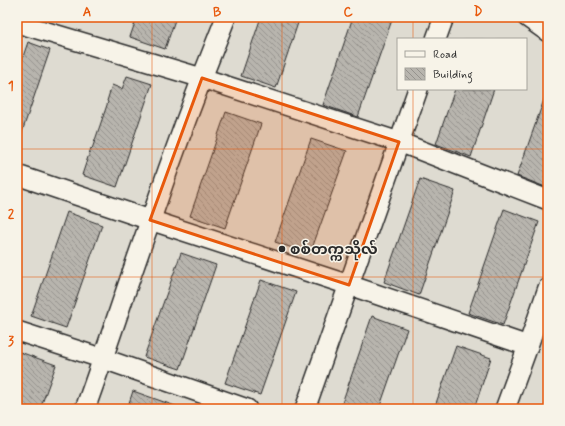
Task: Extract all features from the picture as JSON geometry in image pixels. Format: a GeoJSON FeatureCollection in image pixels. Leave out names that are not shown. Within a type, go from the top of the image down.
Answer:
{"type":"FeatureCollection","features":[{"type":"Feature","properties":{"kind":"street"},"geometry":{"type":"LineString","coordinates":[[85,409],[104,358],[150,220],[226,17]]}},
{"type":"Feature","properties":{"kind":"street"},"geometry":{"type":"LineString","coordinates":[[436,38],[444,17]]}},
{"type":"Feature","properties":{"kind":"street"},"geometry":{"type":"LineString","coordinates":[[527,17],[548,32]]}},
{"type":"Feature","properties":{"kind":"street"},"geometry":{"type":"LineString","coordinates":[[17,23],[202,78],[399,142],[548,200]]}},
{"type":"Feature","properties":{"kind":"street"},"geometry":{"type":"LineString","coordinates":[[305,409],[418,90]]}},
{"type":"Feature","properties":{"kind":"street"},"geometry":{"type":"LineString","coordinates":[[17,175],[528,346]]}},
{"type":"Feature","properties":{"kind":"street"},"geometry":{"type":"LineString","coordinates":[[504,409],[548,288]]}},
{"type":"Feature","properties":{"kind":"street"},"geometry":{"type":"LineString","coordinates":[[17,331],[104,358],[247,409]]}},
{"type":"Feature","properties":{"kind":"highlighted area"},"geometry":{"type":"Polygon","coordinates":[[[202,78],[399,142],[349,285],[150,220],[202,78]]]}},
{"type":"Feature","properties":{"kind":"shaded area","name":"စစ်‌တက္ကသိုလ်"},"geometry":{"type":"Polygon","coordinates":[[[17,17],[548,17],[548,409],[17,409],[17,17]]]}},
{"type":"Feature","properties":{"kind":"building"},"geometry":{"type":"Polygon","coordinates":[[[137,17],[176,17],[165,49],[130,37],[137,17]]]}},
{"type":"Feature","properties":{"kind":"building"},"geometry":{"type":"Polygon","coordinates":[[[261,17],[300,17],[276,88],[241,76],[261,17]]]}},
{"type":"Feature","properties":{"kind":"building"},"geometry":{"type":"Polygon","coordinates":[[[353,17],[393,17],[358,117],[323,105],[353,17]]]}},
{"type":"Feature","properties":{"kind":"building"},"geometry":{"type":"Polygon","coordinates":[[[28,42],[50,50],[20,138],[17,138],[17,74],[28,42]]]}},
{"type":"Feature","properties":{"kind":"building"},"geometry":{"type":"Polygon","coordinates":[[[127,76],[152,84],[117,187],[82,175],[108,102],[107,101],[112,85],[122,89],[127,76]]]}},
{"type":"Feature","properties":{"kind":"building"},"geometry":{"type":"Polygon","coordinates":[[[455,90],[494,90],[471,157],[436,144],[455,90]]]}},
{"type":"Feature","properties":{"kind":"building"},"geometry":{"type":"Polygon","coordinates":[[[546,94],[548,94],[548,188],[517,176],[546,94]]]}},
{"type":"Feature","properties":{"kind":"building"},"geometry":{"type":"Polygon","coordinates":[[[226,112],[261,124],[225,228],[190,216],[226,112]]]}},
{"type":"Feature","properties":{"kind":"building"},"geometry":{"type":"Polygon","coordinates":[[[311,139],[347,151],[310,254],[275,242],[311,139]]]}},
{"type":"Feature","properties":{"kind":"building"},"geometry":{"type":"Polygon","coordinates":[[[420,179],[455,191],[419,295],[384,282],[420,179]]]}},
{"type":"Feature","properties":{"kind":"building"},"geometry":{"type":"Polygon","coordinates":[[[504,209],[539,222],[503,325],[468,313],[504,209]]]}},
{"type":"Feature","properties":{"kind":"building"},"geometry":{"type":"Polygon","coordinates":[[[67,212],[102,225],[66,328],[31,316],[67,212]]]}},
{"type":"Feature","properties":{"kind":"building"},"geometry":{"type":"Polygon","coordinates":[[[181,253],[216,265],[180,369],[144,357],[181,253]]]}},
{"type":"Feature","properties":{"kind":"building"},"geometry":{"type":"Polygon","coordinates":[[[261,280],[296,292],[260,395],[225,383],[261,280]]]}},
{"type":"Feature","properties":{"kind":"building"},"geometry":{"type":"Polygon","coordinates":[[[372,316],[407,329],[379,409],[340,409],[372,316]]]}},
{"type":"Feature","properties":{"kind":"building"},"geometry":{"type":"Polygon","coordinates":[[[456,346],[491,358],[474,409],[434,409],[456,346]]]}},
{"type":"Feature","properties":{"kind":"building"},"geometry":{"type":"Polygon","coordinates":[[[20,352],[56,365],[40,409],[17,409],[17,362],[20,352]]]}},
{"type":"Feature","properties":{"kind":"building"},"geometry":{"type":"Polygon","coordinates":[[[133,391],[178,407],[178,409],[127,409],[133,391]]]}},
{"type":"Feature","properties":{"kind":"place","name":"စစ်‌တက္ကသိုလ်"},"geometry":{"type":"Point","coordinates":[282,249]}}]}
